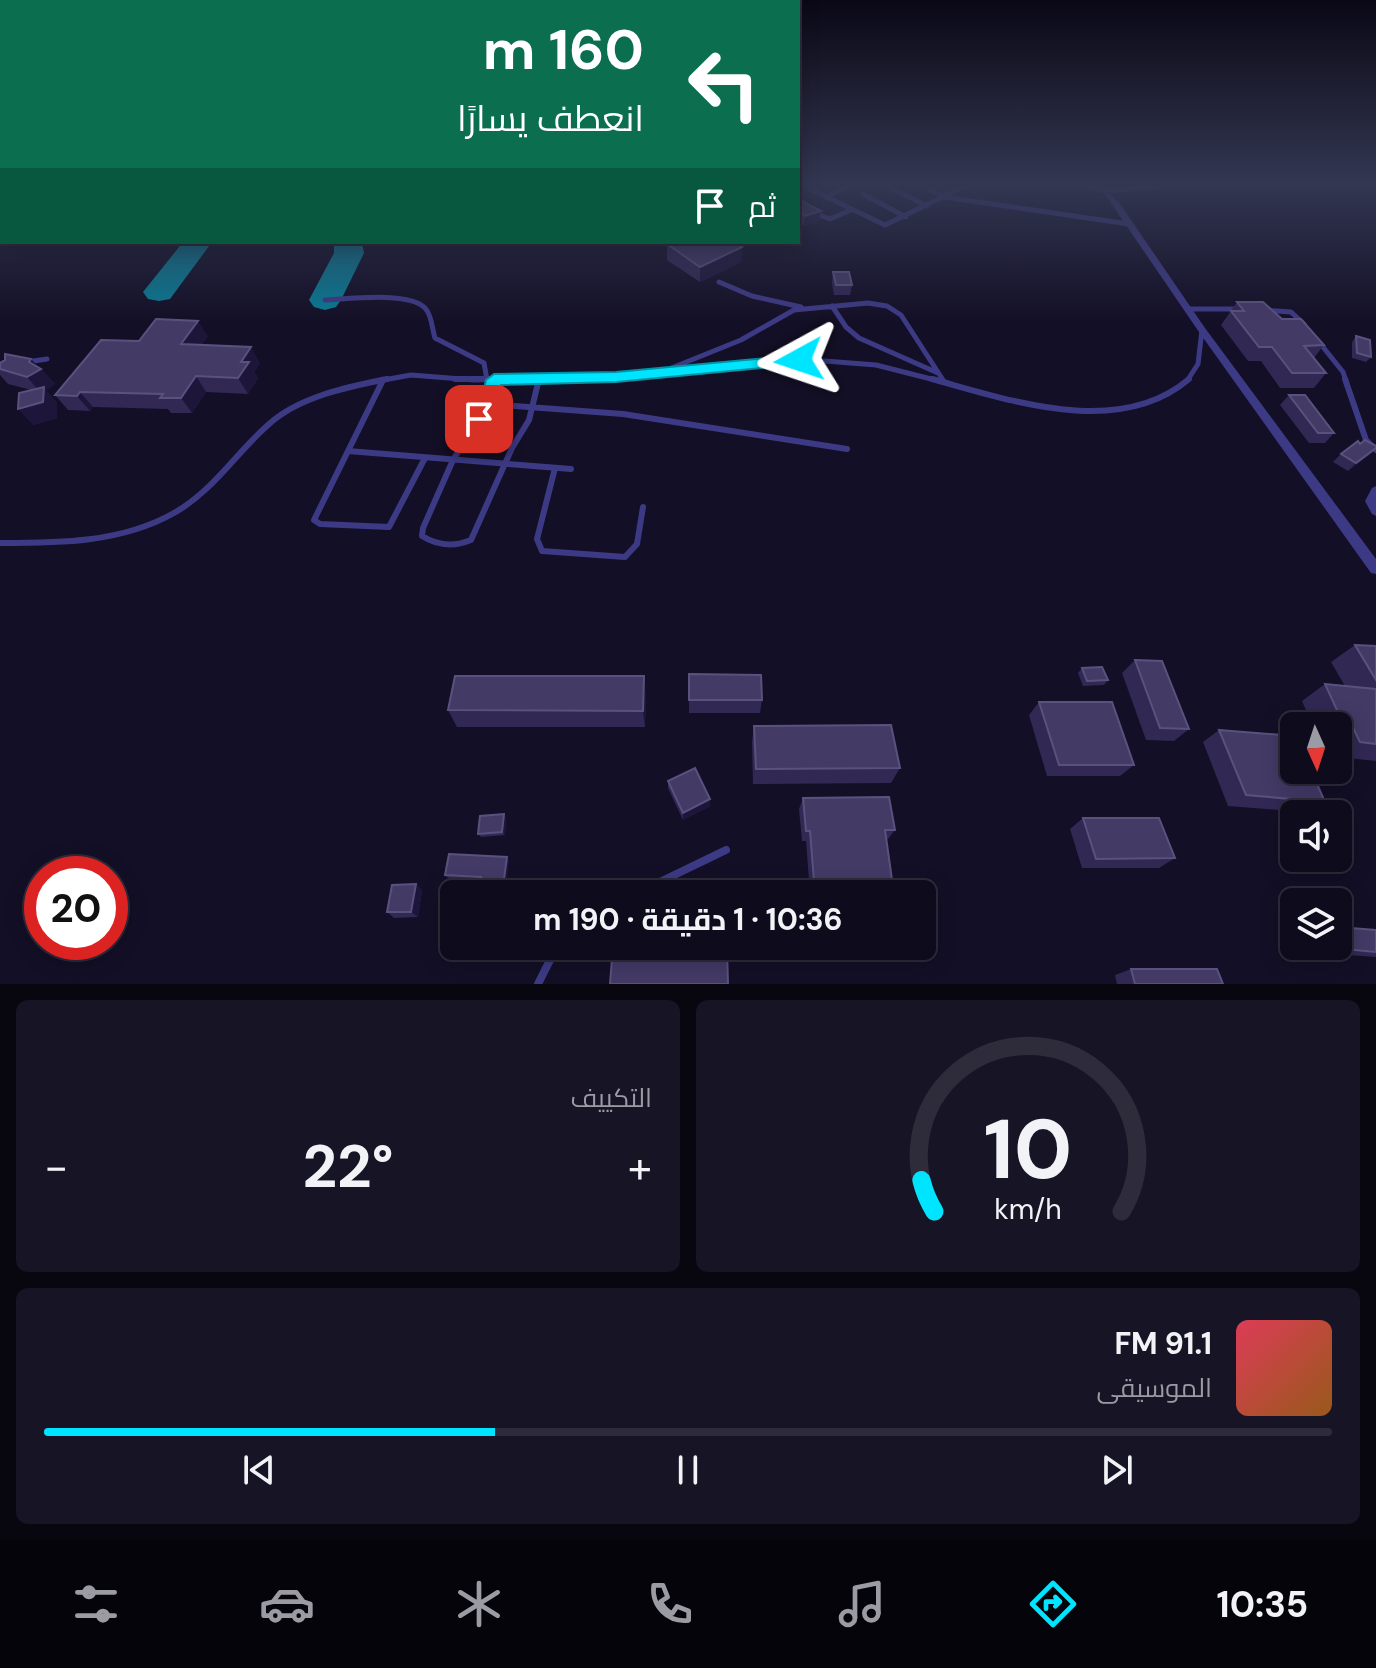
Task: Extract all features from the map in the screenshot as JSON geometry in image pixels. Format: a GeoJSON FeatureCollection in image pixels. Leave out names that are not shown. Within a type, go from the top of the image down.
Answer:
{"type":"FeatureCollection","features":[{"type":"Feature","properties":{"kind":"street"},"geometry":{"type":"LineString","coordinates":[[1133,230],[1376,569]]}},
{"type":"Feature","properties":{"kind":"street"},"geometry":{"type":"LineString","coordinates":[[1376,491],[1371,501],[1376,511]]}},
{"type":"Feature","properties":{"kind":"lane"},"geometry":{"type":"LineString","coordinates":[[719,282],[752,296],[804,308]]}},
{"type":"Feature","properties":{"kind":"lane"},"geometry":{"type":"LineString","coordinates":[[325,300],[404,299],[420,303],[428,312],[435,338],[484,363],[490,380],[488,404],[453,460],[423,528],[422,536],[429,541],[457,545],[471,540],[525,427],[539,379]]}},
{"type":"Feature","properties":{"kind":"lane"},"geometry":{"type":"LineString","coordinates":[[658,374],[741,340],[785,314],[804,308],[877,303],[895,309],[943,380]]}},
{"type":"Feature","properties":{"kind":"lane"},"geometry":{"type":"LineString","coordinates":[[832,306],[846,327],[859,338],[938,373]]}},
{"type":"Feature","properties":{"kind":"lane"},"geometry":{"type":"LineString","coordinates":[[1188,309],[1286,310],[1307,328]]}},
{"type":"Feature","properties":{"kind":"lane"},"geometry":{"type":"LineString","coordinates":[[0,543],[73,543],[105,539],[139,529],[198,497],[280,414],[302,403],[383,380],[421,374],[490,380],[658,374],[772,362],[827,360],[883,366],[1027,403],[1102,410],[1135,408],[1181,386],[1191,377],[1200,355],[1202,330]]}},
{"type":"Feature","properties":{"kind":"lane"},"geometry":{"type":"LineString","coordinates":[[1316,338],[1343,372],[1366,440],[1376,450]]}},
{"type":"Feature","properties":{"kind":"lane"},"geometry":{"type":"LineString","coordinates":[[21,363],[47,359]]}},
{"type":"Feature","properties":{"kind":"lane"},"geometry":{"type":"LineString","coordinates":[[383,380],[315,514],[316,522],[389,527],[425,458]]}},
{"type":"Feature","properties":{"kind":"lane"},"geometry":{"type":"LineString","coordinates":[[488,404],[625,413],[847,449]]}},
{"type":"Feature","properties":{"kind":"lane"},"geometry":{"type":"LineString","coordinates":[[348,451],[571,469]]}},
{"type":"Feature","properties":{"kind":"lane"},"geometry":{"type":"LineString","coordinates":[[555,468],[537,539],[542,551],[625,557],[637,544],[643,507]]}},
{"type":"Feature","properties":{"kind":"lane"},"geometry":{"type":"LineString","coordinates":[[664,880],[726,850]]}},
{"type":"Feature","properties":{"kind":"lane"},"geometry":{"type":"LineString","coordinates":[[538,984],[548,960]]}},
{"type":"Feature","properties":{"kind":"building"},"geometry":{"type":"Polygon","coordinates":[[[667,244],[738,244],[742,247],[700,267],[667,244]]]}},
{"type":"Feature","properties":{"kind":"building"},"geometry":{"type":"Polygon","coordinates":[[[833,272],[849,272],[852,285],[836,285],[833,272]]]}},
{"type":"Feature","properties":{"kind":"building"},"geometry":{"type":"Polygon","coordinates":[[[1237,302],[1263,302],[1282,319],[1301,319],[1324,345],[1304,346],[1326,373],[1292,373],[1272,347],[1259,347],[1231,311],[1244,311],[1237,302]]]}},
{"type":"Feature","properties":{"kind":"building"},"geometry":{"type":"Polygon","coordinates":[[[156,319],[198,321],[181,344],[251,347],[241,362],[249,362],[238,378],[196,376],[181,398],[160,398],[163,394],[80,392],[77,396],[55,395],[101,340],[139,341],[156,319]]]}},
{"type":"Feature","properties":{"kind":"building"},"geometry":{"type":"Polygon","coordinates":[[[1356,336],[1370,340],[1371,357],[1357,353],[1356,336]]]}},
{"type":"Feature","properties":{"kind":"building"},"geometry":{"type":"Polygon","coordinates":[[[5,354],[31,359],[29,362],[41,369],[27,377],[0,369],[5,354]]]}},
{"type":"Feature","properties":{"kind":"building"},"geometry":{"type":"Polygon","coordinates":[[[44,387],[43,402],[18,409],[19,393],[44,387]]]}},
{"type":"Feature","properties":{"kind":"building"},"geometry":{"type":"Polygon","coordinates":[[[1289,395],[1305,395],[1334,433],[1318,433],[1289,395]]]}},
{"type":"Feature","properties":{"kind":"building"},"geometry":{"type":"Polygon","coordinates":[[[1365,440],[1376,448],[1356,463],[1341,454],[1358,441],[1360,444],[1365,440]]]}},
{"type":"Feature","properties":{"kind":"building"},"geometry":{"type":"Polygon","coordinates":[[[1355,645],[1376,646],[1376,680],[1355,645]]]}},
{"type":"Feature","properties":{"kind":"building"},"geometry":{"type":"Polygon","coordinates":[[[1135,660],[1162,661],[1189,729],[1160,728],[1135,660]]]}},
{"type":"Feature","properties":{"kind":"building"},"geometry":{"type":"Polygon","coordinates":[[[1102,667],[1108,680],[1087,681],[1082,668],[1102,667]]]}},
{"type":"Feature","properties":{"kind":"building"},"geometry":{"type":"Polygon","coordinates":[[[689,674],[761,675],[762,700],[689,700],[689,674]]]}},
{"type":"Feature","properties":{"kind":"building"},"geometry":{"type":"Polygon","coordinates":[[[455,676],[644,676],[643,711],[448,710],[455,676]]]}},
{"type":"Feature","properties":{"kind":"building"},"geometry":{"type":"Polygon","coordinates":[[[1325,684],[1376,689],[1376,744],[1360,742],[1352,725],[1352,712],[1338,712],[1325,684]]]}},
{"type":"Feature","properties":{"kind":"building"},"geometry":{"type":"Polygon","coordinates":[[[1039,702],[1112,702],[1134,765],[1059,765],[1039,702]]]}},
{"type":"Feature","properties":{"kind":"building"},"geometry":{"type":"Polygon","coordinates":[[[891,725],[900,768],[756,769],[754,726],[891,725]]]}},
{"type":"Feature","properties":{"kind":"building"},"geometry":{"type":"Polygon","coordinates":[[[1219,730],[1280,735],[1280,784],[1317,784],[1324,800],[1302,800],[1246,795],[1219,730]]]}},
{"type":"Feature","properties":{"kind":"building"},"geometry":{"type":"Polygon","coordinates":[[[695,768],[710,799],[683,813],[668,781],[695,768]]]}},
{"type":"Feature","properties":{"kind":"building"},"geometry":{"type":"Polygon","coordinates":[[[889,797],[895,830],[885,830],[892,880],[814,880],[810,831],[806,831],[803,798],[889,797]]]}},
{"type":"Feature","properties":{"kind":"building"},"geometry":{"type":"Polygon","coordinates":[[[504,814],[502,832],[478,834],[480,816],[504,814]]]}},
{"type":"Feature","properties":{"kind":"building"},"geometry":{"type":"Polygon","coordinates":[[[1083,818],[1159,818],[1175,858],[1096,859],[1083,818]]]}},
{"type":"Feature","properties":{"kind":"building"},"geometry":{"type":"Polygon","coordinates":[[[449,854],[507,857],[504,880],[445,875],[449,854]]]}},
{"type":"Feature","properties":{"kind":"building"},"geometry":{"type":"Polygon","coordinates":[[[416,884],[411,912],[387,912],[392,885],[416,884]]]}},
{"type":"Feature","properties":{"kind":"building"},"geometry":{"type":"Polygon","coordinates":[[[1352,928],[1376,930],[1376,952],[1352,950],[1352,928]]]}},
{"type":"Feature","properties":{"kind":"building"},"geometry":{"type":"Polygon","coordinates":[[[612,960],[727,960],[728,984],[610,984],[612,960]]]}},
{"type":"Feature","properties":{"kind":"building"},"geometry":{"type":"Polygon","coordinates":[[[1131,969],[1217,969],[1223,984],[1135,984],[1131,969]]]}},
{"type":"Feature","properties":{"kind":"taxiway"},"geometry":{"type":"LineString","coordinates":[[159,292],[196,244]]}},
{"type":"Feature","properties":{"kind":"taxiway"},"geometry":{"type":"LineString","coordinates":[[325,300],[349,253],[348,244]]}},
{"type":"Feature","properties":{"kind":"route"},"geometry":{"type":"LineString","coordinates":[[479,419],[488,404],[494,380],[616,377],[799,360]]}}]}
